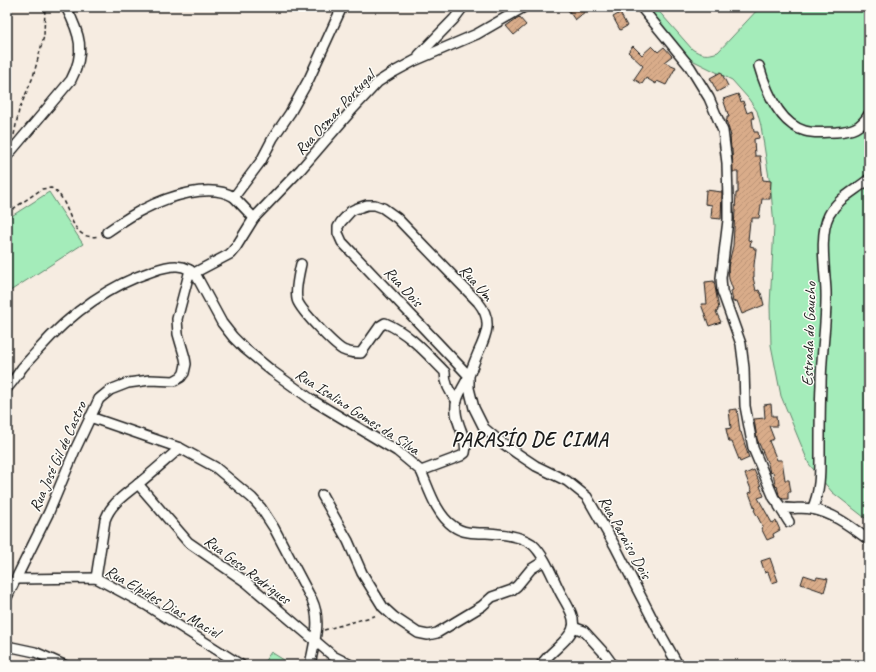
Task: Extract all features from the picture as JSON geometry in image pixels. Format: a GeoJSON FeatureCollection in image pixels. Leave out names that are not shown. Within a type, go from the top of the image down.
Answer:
{"type":"FeatureCollection","features":[{"type":"Feature","properties":{"kind":"street"},"geometry":{"type":"LineString","coordinates":[[7,156],[71,80],[76,71],[80,57],[80,41],[66,7]]}},
{"type":"Feature","properties":{"kind":"street"},"geometry":{"type":"LineString","coordinates":[[234,197],[261,161],[273,138],[290,113],[309,79],[342,7]]}},
{"type":"Feature","properties":{"kind":"street"},"geometry":{"type":"LineString","coordinates":[[414,61],[454,19],[463,7]]}},
{"type":"Feature","properties":{"kind":"street","name":"Rua Osmar Portugal"},"geometry":{"type":"LineString","coordinates":[[192,271],[230,254],[254,218],[301,169],[374,86],[384,77],[414,61],[477,34],[524,7]]}},
{"type":"Feature","properties":{"kind":"street"},"geometry":{"type":"LineString","coordinates":[[640,7],[694,73],[709,98],[723,131],[727,163],[728,220],[721,278],[722,291],[741,344],[744,368],[745,406],[753,448],[779,506],[789,522]]}},
{"type":"Feature","properties":{"kind":"street"},"geometry":{"type":"LineString","coordinates":[[759,66],[774,102],[786,119],[794,127],[810,132],[850,130],[862,125],[869,114]]}},
{"type":"Feature","properties":{"kind":"street","name":"Estrada do Gaucho"},"geometry":{"type":"LineString","coordinates":[[812,509],[818,493],[820,463],[821,383],[826,292],[824,239],[826,226],[828,216],[837,204],[869,179]]}},
{"type":"Feature","properties":{"kind":"street"},"geometry":{"type":"LineString","coordinates":[[107,232],[142,209],[154,204],[175,196],[211,190],[224,192],[234,197],[254,218]]}},
{"type":"Feature","properties":{"kind":"street","name":"Rua Um"},"geometry":{"type":"LineString","coordinates":[[351,212],[359,207],[370,204],[379,206],[392,213],[413,233],[482,307],[487,320],[487,333],[457,401],[456,414],[466,446],[465,453],[421,472]]}},
{"type":"Feature","properties":{"kind":"street","name":"Rua Dois"},"geometry":{"type":"LineString","coordinates":[[351,212],[338,227],[338,233],[342,242],[469,376]]}},
{"type":"Feature","properties":{"kind":"street"},"geometry":{"type":"LineString","coordinates":[[301,264],[298,274],[297,300],[306,313],[334,344],[353,354],[361,353],[380,326],[386,323],[395,327],[412,340],[445,372],[445,380],[449,392],[457,401]]}},
{"type":"Feature","properties":{"kind":"street"},"geometry":{"type":"LineString","coordinates":[[7,388],[47,340],[73,315],[103,293],[163,267],[176,265],[192,271]]}},
{"type":"Feature","properties":{"kind":"street","name":"Rua Isalino Gomes da Silva"},"geometry":{"type":"LineString","coordinates":[[192,271],[201,284],[226,330],[258,359],[312,400],[397,451],[421,472],[440,512],[453,527],[470,533],[505,535],[525,541],[536,548],[572,616],[573,627]]}},
{"type":"Feature","properties":{"kind":"street","name":"Rua José Gil de Castro"},"geometry":{"type":"LineString","coordinates":[[7,597],[49,512],[99,399],[104,394],[116,387],[128,383],[142,380],[174,381],[181,377],[186,364],[178,334],[177,319],[192,271]]}},
{"type":"Feature","properties":{"kind":"street","name":"Rua Paraiso Dois"},"geometry":{"type":"LineString","coordinates":[[469,376],[469,388],[474,408],[481,424],[490,434],[531,463],[567,481],[587,497],[616,546],[655,624],[678,665]]}},
{"type":"Feature","properties":{"kind":"street"},"geometry":{"type":"LineString","coordinates":[[90,417],[180,448],[215,467],[241,488],[261,508],[274,528],[317,612],[315,637],[310,665]]}},
{"type":"Feature","properties":{"kind":"street"},"geometry":{"type":"LineString","coordinates":[[96,578],[107,514],[122,497],[180,448]]}},
{"type":"Feature","properties":{"kind":"street","name":"Rua Geso Rodrigues"},"geometry":{"type":"LineString","coordinates":[[138,484],[188,542],[246,582],[315,637],[333,656],[351,665]]}},
{"type":"Feature","properties":{"kind":"street"},"geometry":{"type":"LineString","coordinates":[[322,496],[348,541],[369,586],[379,603],[388,612],[418,633],[428,635],[434,634],[482,606],[492,597],[512,590],[520,583],[531,569],[544,561]]}},
{"type":"Feature","properties":{"kind":"street"},"geometry":{"type":"LineString","coordinates":[[779,506],[784,508],[812,509],[831,515],[869,540]]}},
{"type":"Feature","properties":{"kind":"street","name":"Rua Elpides Dias Maciel"},"geometry":{"type":"LineString","coordinates":[[17,579],[96,578],[146,605],[242,665]]}},
{"type":"Feature","properties":{"kind":"street"},"geometry":{"type":"LineString","coordinates":[[541,665],[549,654],[569,636],[573,627],[584,632],[605,654],[613,665]]}},
{"type":"Feature","properties":{"kind":"street"},"geometry":{"type":"LineString","coordinates":[[7,646],[35,652],[64,665]]}},
{"type":"Feature","properties":{"kind":"path"},"geometry":{"type":"LineString","coordinates":[[14,135],[19,110],[33,77],[44,36],[45,7]]}},
{"type":"Feature","properties":{"kind":"path"},"geometry":{"type":"LineString","coordinates":[[7,213],[42,189],[51,188],[61,196],[71,220],[81,232],[87,236],[94,237],[107,232]]}},
{"type":"Feature","properties":{"kind":"path"},"geometry":{"type":"LineString","coordinates":[[315,637],[388,612]]}},
{"type":"Feature","properties":{"kind":"green space"},"geometry":{"type":"Polygon","coordinates":[[[645,7],[655,7],[692,49],[701,54],[711,54],[718,52],[760,7],[869,7],[869,521],[832,492],[809,464],[781,396],[771,345],[770,306],[774,226],[771,191],[761,126],[757,111],[732,80],[692,60],[676,44],[645,7]]]}},
{"type":"Feature","properties":{"kind":"green space"},"geometry":{"type":"Polygon","coordinates":[[[49,192],[83,244],[7,293],[7,219],[49,192]]]}},
{"type":"Feature","properties":{"kind":"green space"},"geometry":{"type":"Polygon","coordinates":[[[271,652],[292,665],[262,665],[271,652]]]}},
{"type":"Feature","properties":{"kind":"building"},"geometry":{"type":"Polygon","coordinates":[[[566,7],[591,7],[575,20],[566,7]]]}},
{"type":"Feature","properties":{"kind":"building"},"geometry":{"type":"Polygon","coordinates":[[[620,13],[627,26],[620,30],[613,17],[620,13]]]}},
{"type":"Feature","properties":{"kind":"building"},"geometry":{"type":"Polygon","coordinates":[[[519,17],[526,25],[514,35],[506,26],[519,17]]]}},
{"type":"Feature","properties":{"kind":"building"},"geometry":{"type":"Polygon","coordinates":[[[633,46],[642,55],[652,46],[658,52],[664,47],[672,56],[664,62],[676,67],[666,85],[657,81],[656,84],[646,78],[642,84],[634,79],[643,66],[628,52],[633,46]]]}},
{"type":"Feature","properties":{"kind":"building"},"geometry":{"type":"Polygon","coordinates":[[[721,72],[728,86],[717,92],[710,78],[721,72]]]}},
{"type":"Feature","properties":{"kind":"building"},"geometry":{"type":"Polygon","coordinates":[[[738,94],[741,102],[743,101],[747,113],[752,111],[754,118],[752,119],[754,132],[758,132],[759,138],[754,139],[755,156],[760,156],[763,180],[771,181],[770,199],[762,199],[759,218],[752,218],[752,222],[750,221],[748,240],[751,241],[750,246],[756,249],[753,277],[756,291],[759,290],[761,293],[764,305],[742,314],[737,301],[733,302],[731,291],[733,290],[729,279],[728,267],[733,246],[736,193],[738,193],[738,172],[733,172],[731,136],[726,120],[727,117],[729,117],[723,99],[738,94]]]}},
{"type":"Feature","properties":{"kind":"building"},"geometry":{"type":"Polygon","coordinates":[[[706,190],[722,192],[721,219],[711,218],[712,205],[705,204],[706,190]]]}},
{"type":"Feature","properties":{"kind":"building"},"geometry":{"type":"Polygon","coordinates":[[[714,281],[719,309],[717,309],[718,311],[716,312],[721,322],[709,326],[701,304],[707,304],[705,282],[714,281]]]}},
{"type":"Feature","properties":{"kind":"building"},"geometry":{"type":"Polygon","coordinates":[[[771,404],[772,416],[776,416],[777,426],[769,426],[774,439],[769,441],[777,460],[782,460],[785,480],[789,480],[791,492],[788,492],[788,499],[783,499],[779,495],[773,472],[770,473],[768,464],[757,439],[754,419],[765,418],[764,405],[771,404]]]}},
{"type":"Feature","properties":{"kind":"building"},"geometry":{"type":"Polygon","coordinates":[[[737,409],[740,432],[749,458],[740,462],[732,442],[729,442],[726,429],[731,428],[729,410],[737,409]]]}},
{"type":"Feature","properties":{"kind":"building"},"geometry":{"type":"Polygon","coordinates":[[[754,470],[764,496],[758,498],[772,523],[776,521],[780,530],[773,534],[774,537],[767,540],[761,528],[763,527],[754,510],[755,509],[749,493],[752,492],[745,474],[754,470]]]}},
{"type":"Feature","properties":{"kind":"building"},"geometry":{"type":"Polygon","coordinates":[[[770,558],[778,581],[772,583],[768,572],[765,573],[761,561],[770,558]]]}},
{"type":"Feature","properties":{"kind":"building"},"geometry":{"type":"Polygon","coordinates":[[[804,575],[816,579],[817,577],[828,579],[824,592],[801,584],[804,575]]]}},
{"type":"Feature","properties":{"kind":"district","name":"PARASÍO DE CIMA"},"geometry":{"type":"Point","coordinates":[530,439]}}]}
